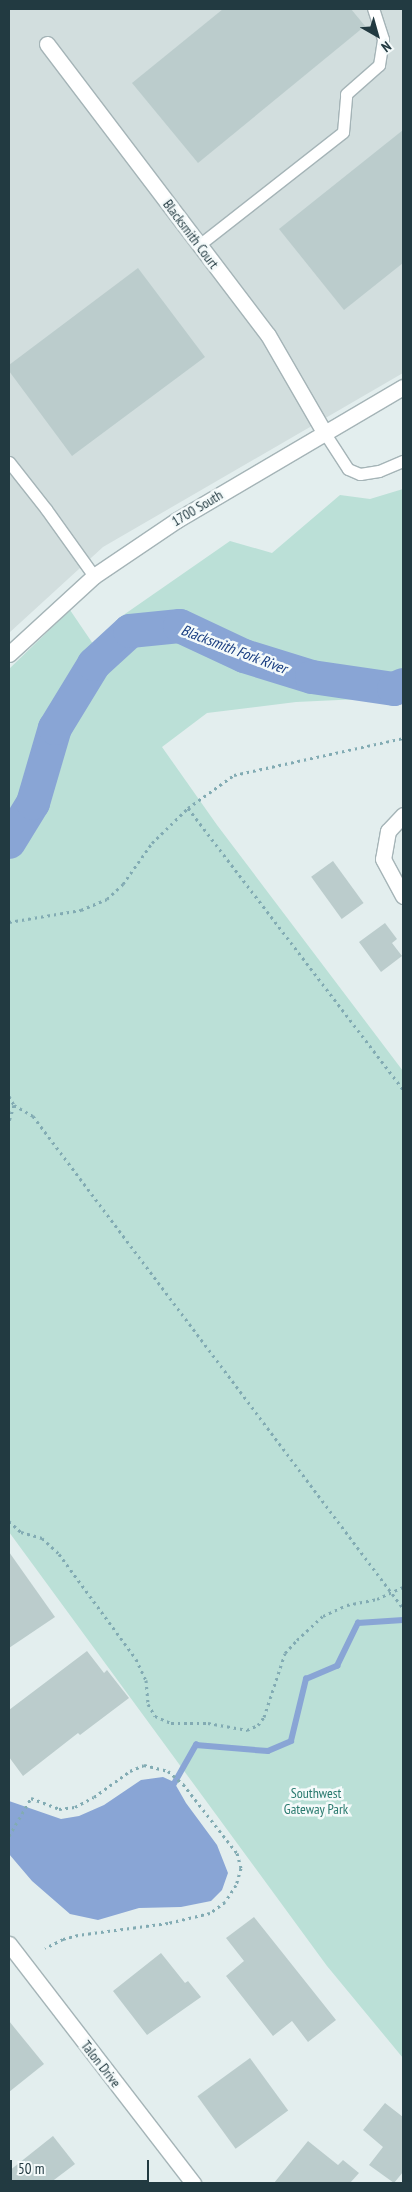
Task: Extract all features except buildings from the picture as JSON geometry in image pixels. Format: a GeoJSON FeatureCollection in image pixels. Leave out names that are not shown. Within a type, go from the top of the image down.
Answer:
{"type":"FeatureCollection","features":[{"type":"Feature","properties":{"kind":"street","name":"Blacksmith Court"},"geometry":{"type":"LineString","coordinates":[[46,44],[268,335],[324,432]]}},
{"type":"Feature","properties":{"kind":"street","name":"1700 South"},"geometry":{"type":"LineString","coordinates":[[9,654],[94,576],[177,520],[403,387]]}},
{"type":"Feature","properties":{"kind":"street"},"geometry":{"type":"LineString","coordinates":[[403,816],[388,832],[384,859],[403,896]]}},
{"type":"Feature","properties":{"kind":"street","name":"Talon Drive"},"geometry":{"type":"LineString","coordinates":[[9,1944],[193,2183]]}},
{"type":"Feature","properties":{"kind":"lane"},"geometry":{"type":"LineString","coordinates":[[199,245],[343,132],[346,94],[379,65],[383,40],[374,9]]}},
{"type":"Feature","properties":{"kind":"lane"},"geometry":{"type":"LineString","coordinates":[[324,432],[348,468],[360,474],[379,472],[403,461]]}},
{"type":"Feature","properties":{"kind":"lane"},"geometry":{"type":"LineString","coordinates":[[9,462],[46,509],[94,576]]}},
{"type":"Feature","properties":{"kind":"path"},"geometry":{"type":"LineString","coordinates":[[9,922],[81,910],[107,899],[123,884],[152,843],[188,808],[234,775],[403,738]]}},
{"type":"Feature","properties":{"kind":"path"},"geometry":{"type":"LineString","coordinates":[[188,808],[403,1089]]}},
{"type":"Feature","properties":{"kind":"path"},"geometry":{"type":"LineString","coordinates":[[9,1096],[14,1105],[33,1116],[403,1608]]}},
{"type":"Feature","properties":{"kind":"path"},"geometry":{"type":"LineString","coordinates":[[9,1121],[14,1105]]}},
{"type":"Feature","properties":{"kind":"path"},"geometry":{"type":"LineString","coordinates":[[9,1521],[20,1532],[42,1538],[59,1554],[136,1659],[146,1680],[148,1704],[155,1716],[171,1723],[208,1723],[247,1730],[258,1725],[264,1717],[285,1653],[297,1640],[323,1616],[347,1605],[377,1599],[390,1591],[403,1587]]}},
{"type":"Feature","properties":{"kind":"path"},"geometry":{"type":"LineString","coordinates":[[9,1836],[31,1798],[59,1809],[75,1807],[94,1797],[130,1770],[144,1766],[168,1771],[183,1784],[237,1853],[240,1868],[236,1885],[225,1902],[210,1914],[168,1923],[78,1935],[63,1939],[45,1948]]}},
{"type":"Feature","properties":{"kind":"shaded area"},"geometry":{"type":"Polygon","coordinates":[[[9,9],[403,9],[403,373],[103,547],[9,633],[9,9]]]}},
{"type":"Feature","properties":{"kind":"green space","name":"Southwest Gateway Park"},"geometry":{"type":"Polygon","coordinates":[[[403,489],[403,697],[296,702],[207,713],[162,747],[217,825],[403,1071],[403,2058],[327,1966],[9,1532],[9,669],[70,610],[106,663],[122,616],[230,541],[272,553],[340,495],[370,499],[403,489]]]}},
{"type":"Feature","properties":{"kind":"water"},"geometry":{"type":"Polygon","coordinates":[[[163,1777],[174,1782],[186,1803],[217,1845],[228,1873],[222,1890],[211,1901],[181,1907],[139,1908],[98,1920],[70,1914],[32,1881],[9,1854],[9,1801],[61,1819],[79,1816],[104,1805],[141,1780],[163,1777]]]}},
{"type":"Feature","properties":{"kind":"waterway","name":"Blacksmith Fork River"},"geometry":{"type":"LineString","coordinates":[[9,842],[33,803],[55,728],[94,664],[130,631],[180,626],[244,656],[312,677],[394,689],[403,685]]}},
{"type":"Feature","properties":{"kind":"waterway"},"geometry":{"type":"LineString","coordinates":[[171,1789],[196,1745],[268,1751],[291,1741],[306,1679],[337,1666],[358,1623],[403,1620]]}}]}
